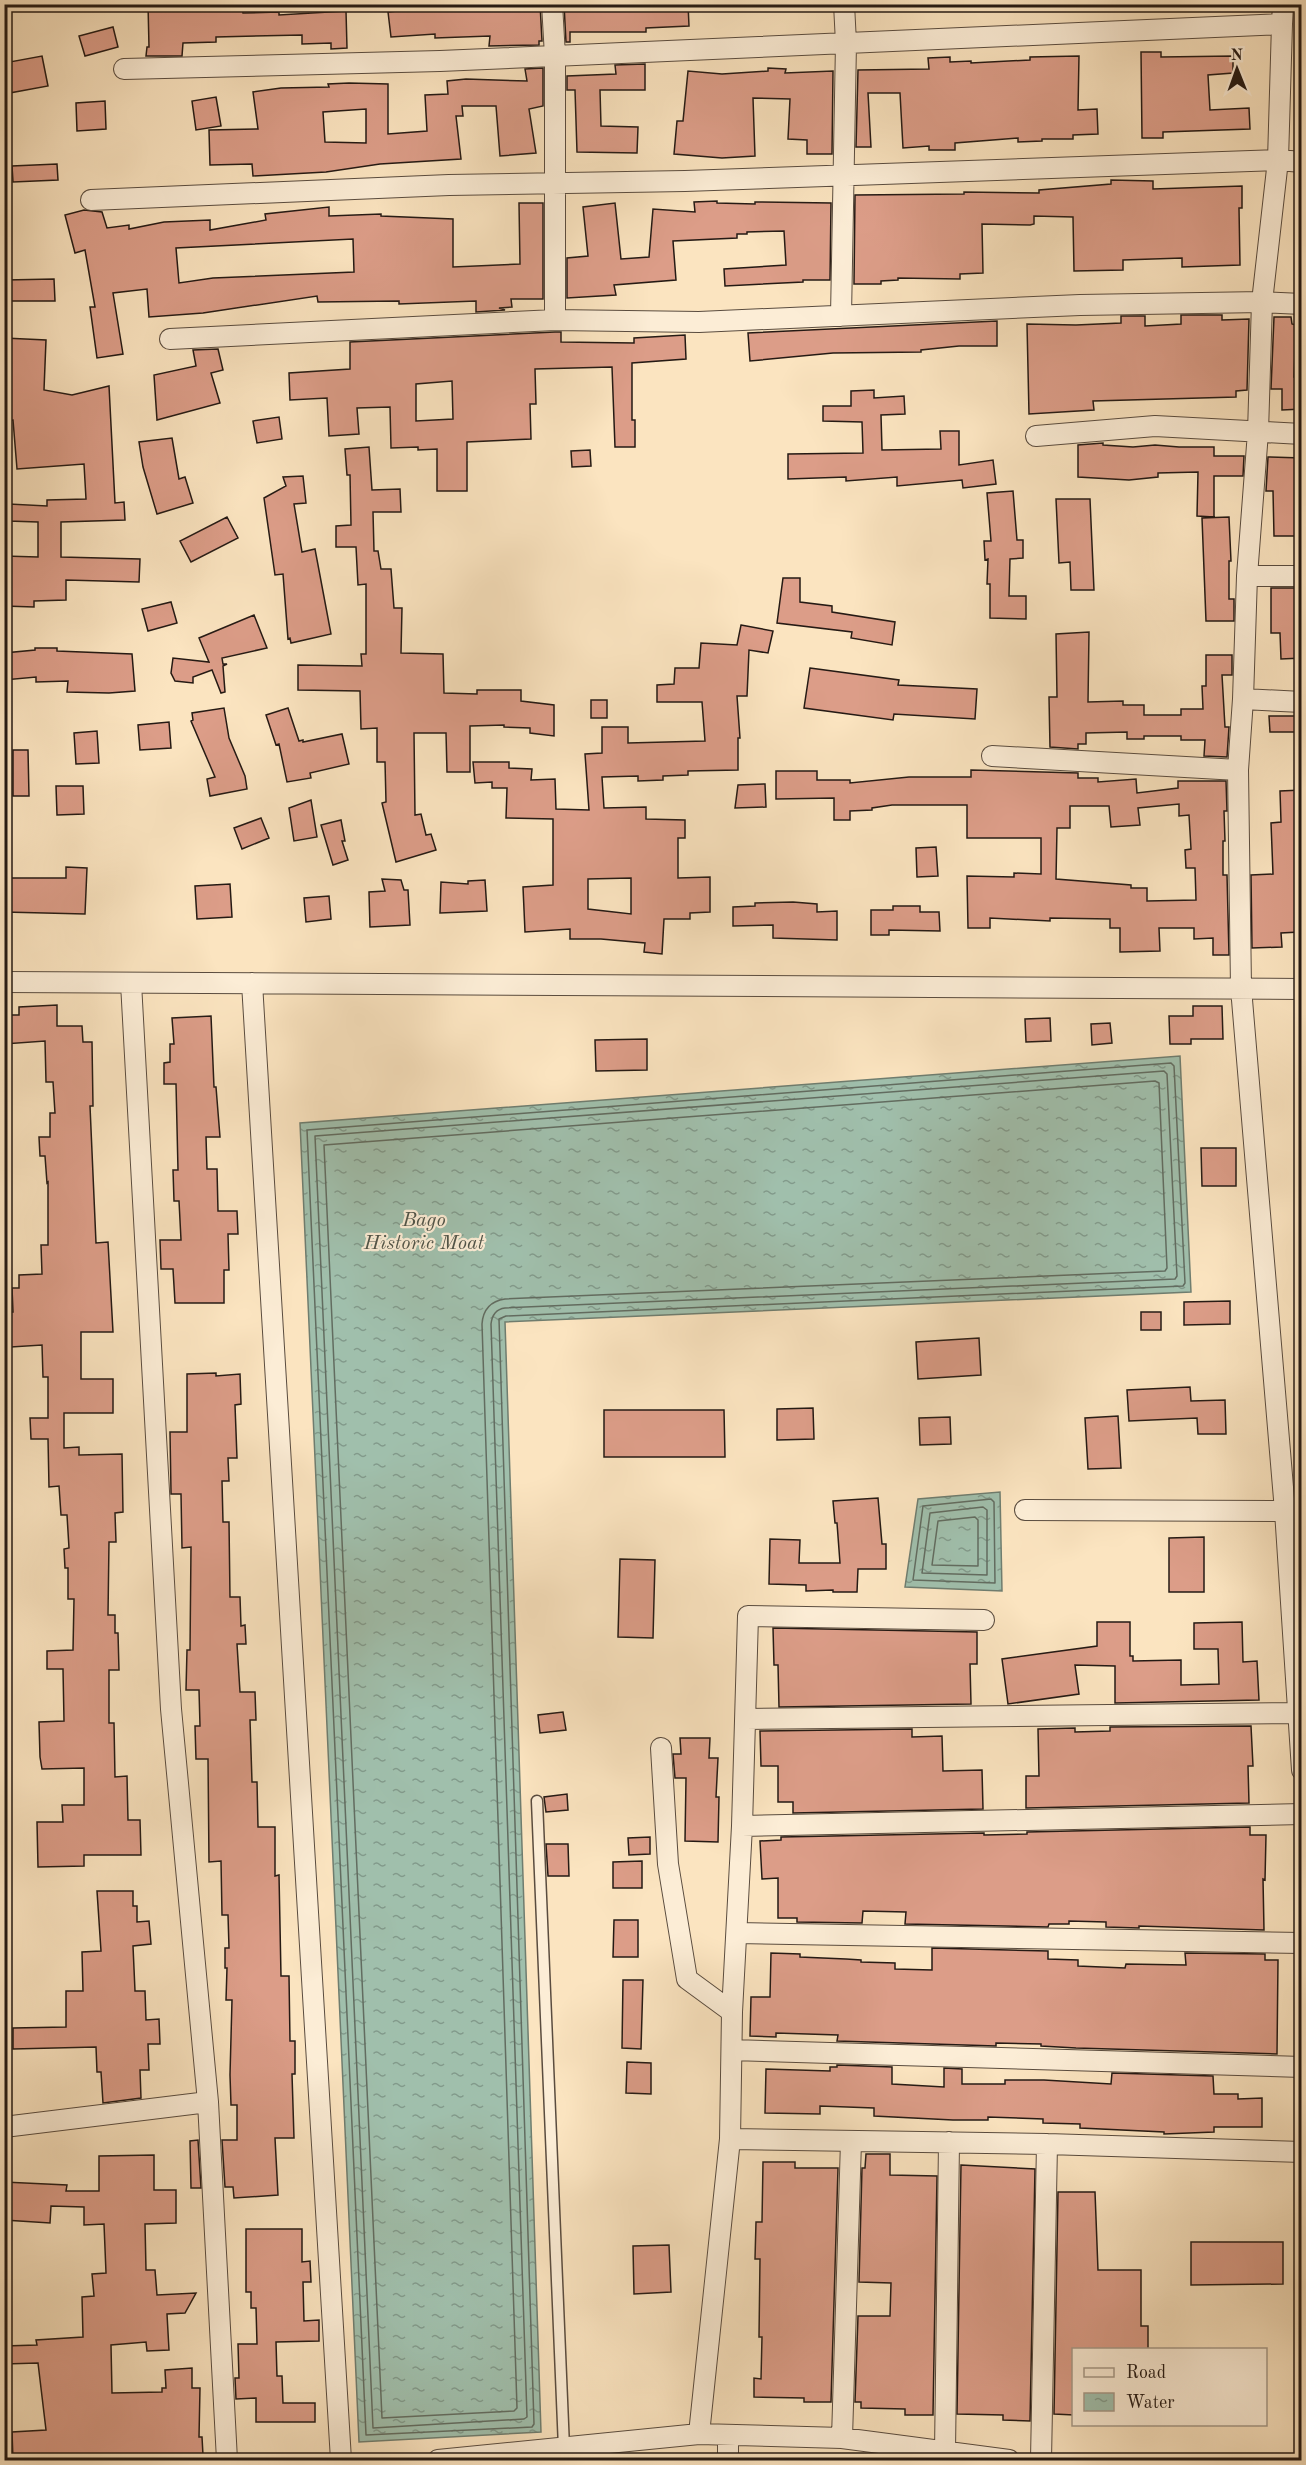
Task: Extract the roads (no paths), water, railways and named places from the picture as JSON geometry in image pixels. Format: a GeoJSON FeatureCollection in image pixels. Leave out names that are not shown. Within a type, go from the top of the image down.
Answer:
{"type":"FeatureCollection","features":[{"type":"Feature","properties":{"kind":"street"},"geometry":{"type":"LineString","coordinates":[[552,4],[555,56],[555,320]]}},
{"type":"Feature","properties":{"kind":"street"},"geometry":{"type":"LineString","coordinates":[[841,316],[846,43],[844,4]]}},
{"type":"Feature","properties":{"kind":"street"},"geometry":{"type":"LineString","coordinates":[[124,69],[555,56],[846,43],[1282,14],[1278,160],[1262,302],[1258,432],[1247,576],[1238,770],[1241,988],[1285,1511],[1295,1554],[1298,1713],[1302,1770]]}},
{"type":"Feature","properties":{"kind":"street"},"geometry":{"type":"LineString","coordinates":[[91,200],[449,185],[843,175],[1278,160],[1302,162]]}},
{"type":"Feature","properties":{"kind":"street"},"geometry":{"type":"LineString","coordinates":[[170,339],[555,320],[699,322],[1080,305],[1262,302],[1302,304]]}},
{"type":"Feature","properties":{"kind":"street"},"geometry":{"type":"LineString","coordinates":[[1036,436],[1155,426],[1302,434]]}},
{"type":"Feature","properties":{"kind":"street"},"geometry":{"type":"LineString","coordinates":[[1247,576],[1302,576]]}},
{"type":"Feature","properties":{"kind":"street"},"geometry":{"type":"LineString","coordinates":[[1243,699],[1302,702]]}},
{"type":"Feature","properties":{"kind":"street"},"geometry":{"type":"LineString","coordinates":[[992,756],[1238,770]]}},
{"type":"Feature","properties":{"kind":"street"},"geometry":{"type":"LineString","coordinates":[[4,982],[1302,989]]}},
{"type":"Feature","properties":{"kind":"street"},"geometry":{"type":"LineString","coordinates":[[131,983],[171,1709],[208,2102],[227,2460]]}},
{"type":"Feature","properties":{"kind":"street"},"geometry":{"type":"LineString","coordinates":[[252,983],[341,2460]]}},
{"type":"Feature","properties":{"kind":"street"},"geometry":{"type":"LineString","coordinates":[[1025,1510],[1285,1511]]}},
{"type":"Feature","properties":{"kind":"street"},"geometry":{"type":"LineString","coordinates":[[699,2434],[730,2139],[732,2012],[742,1826],[748,1616],[984,1620]]}},
{"type":"Feature","properties":{"kind":"street"},"geometry":{"type":"LineString","coordinates":[[746,1719],[1298,1713]]}},
{"type":"Feature","properties":{"kind":"street"},"geometry":{"type":"LineString","coordinates":[[661,1748],[668,1864],[687,1979],[732,2012]]}},
{"type":"Feature","properties":{"kind":"street"},"geometry":{"type":"LineString","coordinates":[[742,1826],[1302,1814]]}},
{"type":"Feature","properties":{"kind":"street"},"geometry":{"type":"LineString","coordinates":[[737,1933],[1302,1943]]}},
{"type":"Feature","properties":{"kind":"street"},"geometry":{"type":"LineString","coordinates":[[732,2050],[1302,2067]]}},
{"type":"Feature","properties":{"kind":"street"},"geometry":{"type":"LineString","coordinates":[[4,2127],[208,2102]]}},
{"type":"Feature","properties":{"kind":"street"},"geometry":{"type":"LineString","coordinates":[[730,2139],[1047,2144],[1302,2152]]}},
{"type":"Feature","properties":{"kind":"street"},"geometry":{"type":"LineString","coordinates":[[842,2438],[851,2141]]}},
{"type":"Feature","properties":{"kind":"street"},"geometry":{"type":"LineString","coordinates":[[945,2452],[949,2142]]}},
{"type":"Feature","properties":{"kind":"street"},"geometry":{"type":"LineString","coordinates":[[1041,2460],[1047,2144]]}},
{"type":"Feature","properties":{"kind":"street"},"geometry":{"type":"LineString","coordinates":[[438,2460],[564,2454],[699,2434],[842,2438],[1009,2460]]}},
{"type":"Feature","properties":{"kind":"street"},"geometry":{"type":"LineString","coordinates":[[728,2435],[728,2460]]}},
{"type":"Feature","properties":{"kind":"lane"},"geometry":{"type":"LineString","coordinates":[[537,1802],[564,2454]]}},
{"type":"Feature","properties":{"kind":"water","name":"Bago Historic Moat"},"geometry":{"type":"Polygon","coordinates":[[[1180,1056],[1191,1292],[505,1322],[541,2432],[359,2442],[300,1123],[1180,1056]]]}},
{"type":"Feature","properties":{"kind":"water"},"geometry":{"type":"Polygon","coordinates":[[[1000,1492],[1002,1591],[905,1587],[918,1499],[1000,1492]]]}}]}
